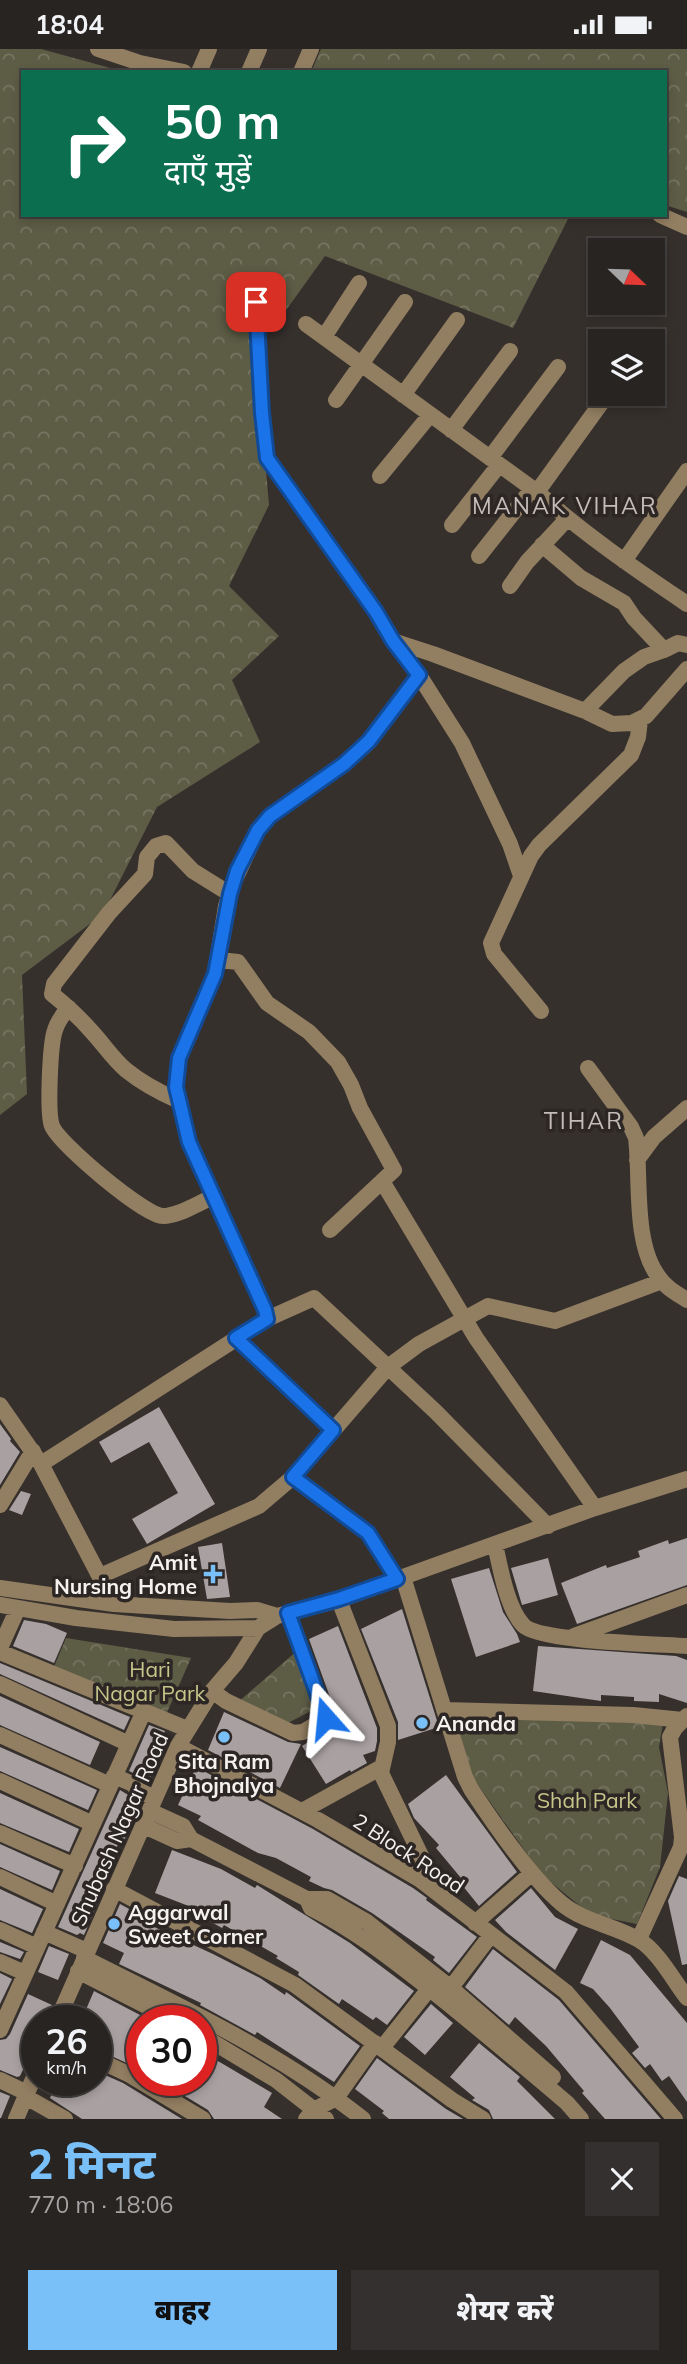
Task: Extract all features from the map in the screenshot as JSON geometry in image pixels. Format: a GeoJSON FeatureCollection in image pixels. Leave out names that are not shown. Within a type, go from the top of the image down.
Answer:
{"type":"FeatureCollection","features":[{"type":"Feature","properties":{"kind":"street"},"geometry":{"type":"LineString","coordinates":[[98,49],[143,56],[179,70]]}},
{"type":"Feature","properties":{"kind":"street"},"geometry":{"type":"LineString","coordinates":[[200,70],[209,49]]}},
{"type":"Feature","properties":{"kind":"street"},"geometry":{"type":"LineString","coordinates":[[250,70],[259,49]]}},
{"type":"Feature","properties":{"kind":"street"},"geometry":{"type":"LineString","coordinates":[[302,70],[311,49]]}},
{"type":"Feature","properties":{"kind":"street"},"geometry":{"type":"LineString","coordinates":[[664,217],[687,227]]}},
{"type":"Feature","properties":{"kind":"street"},"geometry":{"type":"LineString","coordinates":[[324,337],[359,283]]}},
{"type":"Feature","properties":{"kind":"street"},"geometry":{"type":"LineString","coordinates":[[256,302],[267,458],[376,612],[462,743],[510,844],[522,876]]}},
{"type":"Feature","properties":{"kind":"street"},"geometry":{"type":"LineString","coordinates":[[336,400],[405,302]]}},
{"type":"Feature","properties":{"kind":"street"},"geometry":{"type":"LineString","coordinates":[[403,395],[457,320]]}},
{"type":"Feature","properties":{"kind":"street"},"geometry":{"type":"LineString","coordinates":[[306,324],[535,490],[566,519],[687,604]]}},
{"type":"Feature","properties":{"kind":"street"},"geometry":{"type":"LineString","coordinates":[[451,430],[510,351]]}},
{"type":"Feature","properties":{"kind":"street"},"geometry":{"type":"LineString","coordinates":[[452,525],[558,367]]}},
{"type":"Feature","properties":{"kind":"street"},"geometry":{"type":"LineString","coordinates":[[479,556],[535,490],[599,406]]}},
{"type":"Feature","properties":{"kind":"street"},"geometry":{"type":"LineString","coordinates":[[380,476],[430,415]]}},
{"type":"Feature","properties":{"kind":"street"},"geometry":{"type":"LineString","coordinates":[[624,561],[687,471]]}},
{"type":"Feature","properties":{"kind":"street"},"geometry":{"type":"LineString","coordinates":[[510,586],[566,519]]}},
{"type":"Feature","properties":{"kind":"street"},"geometry":{"type":"LineString","coordinates":[[542,545],[581,578],[624,603],[634,618],[664,650]]}},
{"type":"Feature","properties":{"kind":"street"},"geometry":{"type":"LineString","coordinates":[[393,641],[585,711],[612,724],[640,720],[687,669]]}},
{"type":"Feature","properties":{"kind":"street"},"geometry":{"type":"LineString","coordinates":[[585,711],[624,671],[643,657],[678,643],[687,645]]}},
{"type":"Feature","properties":{"kind":"street"},"geometry":{"type":"LineString","coordinates":[[267,1319],[189,1142],[176,1087],[179,1058],[215,974],[237,871],[264,822],[344,764],[369,741],[419,675]]}},
{"type":"Feature","properties":{"kind":"street"},"geometry":{"type":"LineString","coordinates":[[541,1011],[491,947],[522,876],[540,845],[631,755],[638,737],[640,720]]}},
{"type":"Feature","properties":{"kind":"street"},"geometry":{"type":"LineString","coordinates":[[179,1101],[159,1092],[126,1070],[69,1008],[52,994],[54,984],[103,921],[145,874],[147,857],[156,846],[166,843],[193,871],[230,894]]}},
{"type":"Feature","properties":{"kind":"street"},"geometry":{"type":"LineString","coordinates":[[219,960],[238,962],[267,1003],[309,1032],[338,1062],[394,1170],[330,1230]]}},
{"type":"Feature","properties":{"kind":"street"},"geometry":{"type":"LineString","coordinates":[[69,1008],[61,1015],[54,1032],[48,1106],[58,1137],[104,1178],[151,1213],[171,1215],[212,1197]]}},
{"type":"Feature","properties":{"kind":"street"},"geometry":{"type":"LineString","coordinates":[[588,1068],[636,1138],[641,1228],[652,1265],[662,1281],[687,1300]]}},
{"type":"Feature","properties":{"kind":"street"},"geometry":{"type":"LineString","coordinates":[[637,1160],[654,1137],[687,1108]]}},
{"type":"Feature","properties":{"kind":"street"},"geometry":{"type":"LineString","coordinates":[[382,1181],[485,1351],[595,1508]]}},
{"type":"Feature","properties":{"kind":"street"},"geometry":{"type":"LineString","coordinates":[[100,1576],[259,1506],[293,1477],[388,1367],[418,1344],[464,1318],[488,1306],[555,1321],[662,1281]]}},
{"type":"Feature","properties":{"kind":"street"},"geometry":{"type":"LineString","coordinates":[[0,1505],[37,1457],[267,1319],[314,1298],[436,1412],[548,1526]]}},
{"type":"Feature","properties":{"kind":"street"},"geometry":{"type":"LineString","coordinates":[[236,1338],[333,1430]]}},
{"type":"Feature","properties":{"kind":"street"},"geometry":{"type":"LineString","coordinates":[[0,1405],[37,1457],[114,1604]]}},
{"type":"Feature","properties":{"kind":"street"},"geometry":{"type":"LineString","coordinates":[[293,1477],[368,1533],[400,1578],[465,1777],[532,1873],[572,1911],[639,1940],[652,1951],[687,1998]]}},
{"type":"Feature","properties":{"kind":"street"},"geometry":{"type":"LineString","coordinates":[[0,1605],[76,1618],[174,1629],[258,1628],[282,1614],[339,1599],[595,1508],[687,1479]]}},
{"type":"Feature","properties":{"kind":"street"},"geometry":{"type":"LineString","coordinates":[[495,1544],[516,1615],[524,1626],[534,1633],[687,1646]]}},
{"type":"Feature","properties":{"kind":"street"},"geometry":{"type":"LineString","coordinates":[[0,1588],[114,1604],[230,1611],[257,1610],[282,1614]]}},
{"type":"Feature","properties":{"kind":"street"},"geometry":{"type":"LineString","coordinates":[[569,1637],[687,1595]]}},
{"type":"Feature","properties":{"kind":"street"},"geometry":{"type":"LineString","coordinates":[[339,1599],[388,1726],[388,1742],[380,1768],[424,1862],[419,1879]]}},
{"type":"Feature","properties":{"kind":"street"},"geometry":{"type":"LineString","coordinates":[[18,1608],[0,1650],[187,1729]]}},
{"type":"Feature","properties":{"kind":"street"},"geometry":{"type":"LineString","coordinates":[[212,1691],[226,1701],[293,1733],[303,1732],[326,1718],[282,1614]]}},
{"type":"Feature","properties":{"kind":"street","name":"Shubash Nagar Road"},"geometry":{"type":"LineString","coordinates":[[64,2005],[178,1746],[212,1691],[236,1663],[258,1628]]}},
{"type":"Feature","properties":{"kind":"street"},"geometry":{"type":"LineString","coordinates":[[0,1684],[129,1744]]}},
{"type":"Feature","properties":{"kind":"street"},"geometry":{"type":"LineString","coordinates":[[444,1710],[685,1718]]}},
{"type":"Feature","properties":{"kind":"street"},"geometry":{"type":"LineString","coordinates":[[0,2030],[5,2004],[25,1973],[144,1711]]}},
{"type":"Feature","properties":{"kind":"street"},"geometry":{"type":"LineString","coordinates":[[639,1940],[681,1847],[670,1737],[685,1718]]}},
{"type":"Feature","properties":{"kind":"street"},"geometry":{"type":"LineString","coordinates":[[0,1735],[112,1781],[135,1786],[149,1811],[177,1841],[191,1839],[307,1899],[311,1908],[333,1919],[441,1992],[562,2085],[593,2119]]}},
{"type":"Feature","properties":{"kind":"street","name":"2 Block Road"},"geometry":{"type":"LineString","coordinates":[[178,1746],[302,1811],[419,1879],[566,1992],[676,2119]]}},
{"type":"Feature","properties":{"kind":"street"},"geometry":{"type":"LineString","coordinates":[[302,1811],[380,1768]]}},
{"type":"Feature","properties":{"kind":"street"},"geometry":{"type":"LineString","coordinates":[[0,1781],[93,1823]]}},
{"type":"Feature","properties":{"kind":"street"},"geometry":{"type":"LineString","coordinates":[[0,1833],[75,1866]]}},
{"type":"Feature","properties":{"kind":"street"},"geometry":{"type":"LineString","coordinates":[[475,1923],[532,1873]]}},
{"type":"Feature","properties":{"kind":"street"},"geometry":{"type":"LineString","coordinates":[[0,1877],[57,1904]]}},
{"type":"Feature","properties":{"kind":"street"},"geometry":{"type":"LineString","coordinates":[[114,1889],[295,1985],[452,2100],[483,2119]]}},
{"type":"Feature","properties":{"kind":"street"},"geometry":{"type":"LineString","coordinates":[[0,1930],[40,1939],[228,2031],[336,2098],[363,2119]]}},
{"type":"Feature","properties":{"kind":"street"},"geometry":{"type":"LineString","coordinates":[[217,2045],[276,2080],[315,2116],[336,2098],[378,2046],[441,1992],[491,1935]]}},
{"type":"Feature","properties":{"kind":"street"},"geometry":{"type":"LineString","coordinates":[[83,1960],[152,2005]]}},
{"type":"Feature","properties":{"kind":"street"},"geometry":{"type":"LineString","coordinates":[[0,1962],[25,1973]]}},
{"type":"Feature","properties":{"kind":"street"},"geometry":{"type":"LineString","coordinates":[[441,1992],[567,2103],[580,2119]]}},
{"type":"Feature","properties":{"kind":"street"},"geometry":{"type":"LineString","coordinates":[[112,2066],[203,2119]]}},
{"type":"Feature","properties":{"kind":"street"},"geometry":{"type":"LineString","coordinates":[[0,2080],[21,2092]]}},
{"type":"Feature","properties":{"kind":"street"},"geometry":{"type":"LineString","coordinates":[[16,2119],[27,2096]]}},
{"type":"Feature","properties":{"kind":"street"},"geometry":{"type":"LineString","coordinates":[[29,2096],[65,2119]]}},
{"type":"Feature","properties":{"kind":"green space"},"geometry":{"type":"Polygon","coordinates":[[[0,49],[41,49],[118,70],[21,70],[21,217],[569,217],[513,328],[325,256],[284,313],[263,298],[254,334],[269,505],[229,586],[279,636],[232,680],[260,742],[157,807],[103,914],[22,975],[27,1094],[0,1115],[0,49]]]}},
{"type":"Feature","properties":{"kind":"green space"},"geometry":{"type":"Polygon","coordinates":[[[321,49],[687,49],[687,212],[667,206],[667,70],[312,70],[321,49]]]}},
{"type":"Feature","properties":{"kind":"green space","name":"Hari Nagar Park"},"geometry":{"type":"Polygon","coordinates":[[[66,1638],[191,1658],[165,1717],[51,1674],[66,1638]]]}},
{"type":"Feature","properties":{"kind":"green space"},"geometry":{"type":"Polygon","coordinates":[[[298,1650],[315,1709],[284,1725],[237,1703],[298,1650]]]}},
{"type":"Feature","properties":{"kind":"green space","name":"Shah Park"},"geometry":{"type":"Polygon","coordinates":[[[453,1711],[663,1723],[659,1747],[668,1793],[660,1867],[637,1924],[591,1915],[542,1875],[471,1775],[453,1711]]]}},
{"type":"Feature","properties":{"kind":"building"},"geometry":{"type":"Polygon","coordinates":[[[159,1407],[215,1504],[147,1544],[132,1519],[178,1493],[149,1442],[111,1463],[99,1442],[159,1407]]]}},
{"type":"Feature","properties":{"kind":"building"},"geometry":{"type":"Polygon","coordinates":[[[0,1424],[20,1452],[0,1485],[0,1424]]]}},
{"type":"Feature","properties":{"kind":"building"},"geometry":{"type":"Polygon","coordinates":[[[21,1491],[31,1494],[22,1515],[9,1510],[21,1491]]]}},
{"type":"Feature","properties":{"kind":"building"},"geometry":{"type":"Polygon","coordinates":[[[687,1538],[687,1585],[577,1624],[561,1583],[606,1565],[607,1568],[640,1557],[638,1551],[668,1540],[669,1544],[687,1538]]]}},
{"type":"Feature","properties":{"kind":"building"},"geometry":{"type":"Polygon","coordinates":[[[222,1543],[230,1597],[207,1599],[198,1547],[222,1543]]]}},
{"type":"Feature","properties":{"kind":"building"},"geometry":{"type":"Polygon","coordinates":[[[548,1558],[558,1595],[522,1605],[511,1568],[548,1558]]]}},
{"type":"Feature","properties":{"kind":"building"},"geometry":{"type":"Polygon","coordinates":[[[489,1568],[503,1612],[520,1642],[476,1657],[451,1579],[489,1568]]]}},
{"type":"Feature","properties":{"kind":"building"},"geometry":{"type":"Polygon","coordinates":[[[402,1609],[439,1727],[398,1740],[398,1722],[361,1629],[402,1609]]]}},
{"type":"Feature","properties":{"kind":"building"},"geometry":{"type":"Polygon","coordinates":[[[24,1620],[46,1624],[67,1633],[54,1663],[13,1646],[24,1620]]]}},
{"type":"Feature","properties":{"kind":"building"},"geometry":{"type":"Polygon","coordinates":[[[338,1626],[377,1728],[377,1741],[375,1751],[363,1755],[367,1763],[326,1784],[302,1746],[336,1725],[336,1714],[309,1639],[338,1626]]]}},
{"type":"Feature","properties":{"kind":"building"},"geometry":{"type":"Polygon","coordinates":[[[538,1646],[676,1656],[687,1660],[687,1703],[659,1694],[659,1702],[601,1695],[601,1701],[533,1691],[538,1646]]]}},
{"type":"Feature","properties":{"kind":"building"},"geometry":{"type":"Polygon","coordinates":[[[0,1663],[130,1717],[124,1730],[0,1674],[0,1663]]]}},
{"type":"Feature","properties":{"kind":"building"},"geometry":{"type":"Polygon","coordinates":[[[0,1696],[100,1742],[90,1765],[0,1725],[0,1696]]]}},
{"type":"Feature","properties":{"kind":"building"},"geometry":{"type":"Polygon","coordinates":[[[224,1712],[288,1742],[301,1744],[280,1788],[208,1750],[224,1712]]]}},
{"type":"Feature","properties":{"kind":"building"},"geometry":{"type":"Polygon","coordinates":[[[149,1725],[165,1731],[161,1741],[164,1742],[158,1755],[160,1756],[148,1783],[129,1771],[149,1725]]]}},
{"type":"Feature","properties":{"kind":"building"},"geometry":{"type":"Polygon","coordinates":[[[0,1747],[97,1790],[88,1810],[0,1771],[0,1747]]]}},
{"type":"Feature","properties":{"kind":"building"},"geometry":{"type":"Polygon","coordinates":[[[196,1767],[313,1829],[413,1888],[477,1937],[449,1973],[433,1960],[435,1957],[372,1913],[332,1890],[309,1881],[311,1877],[276,1858],[258,1853],[198,1820],[201,1816],[178,1805],[196,1767]]]}},
{"type":"Feature","properties":{"kind":"building"},"geometry":{"type":"Polygon","coordinates":[[[446,1775],[517,1872],[479,1906],[458,1880],[461,1878],[436,1848],[439,1845],[414,1818],[408,1804],[446,1775]]]}},
{"type":"Feature","properties":{"kind":"building"},"geometry":{"type":"Polygon","coordinates":[[[120,1790],[141,1803],[134,1819],[132,1818],[123,1844],[119,1842],[97,1894],[101,1895],[84,1935],[77,1935],[58,1927],[120,1790]]]}},
{"type":"Feature","properties":{"kind":"building"},"geometry":{"type":"Polygon","coordinates":[[[0,1793],[79,1829],[69,1852],[0,1823],[0,1793]]]}},
{"type":"Feature","properties":{"kind":"building"},"geometry":{"type":"Polygon","coordinates":[[[0,1844],[60,1871],[52,1890],[0,1867],[0,1844]]]}},
{"type":"Feature","properties":{"kind":"building"},"geometry":{"type":"Polygon","coordinates":[[[172,1850],[221,1869],[255,1888],[257,1885],[350,1943],[414,1991],[387,2025],[376,2017],[373,2020],[342,1999],[339,2004],[298,1975],[299,1972],[276,1958],[278,1956],[224,1925],[222,1928],[197,1914],[199,1910],[155,1893],[172,1850]]]}},
{"type":"Feature","properties":{"kind":"building"},"geometry":{"type":"Polygon","coordinates":[[[679,1876],[687,1879],[687,1964],[682,1965],[668,1901],[679,1876]]]}},
{"type":"Feature","properties":{"kind":"building"},"geometry":{"type":"Polygon","coordinates":[[[531,1888],[555,1917],[578,1929],[555,1970],[506,1932],[495,1920],[531,1888]]]}},
{"type":"Feature","properties":{"kind":"building"},"geometry":{"type":"Polygon","coordinates":[[[0,1889],[43,1909],[32,1933],[0,1920],[0,1889]]]}},
{"type":"Feature","properties":{"kind":"building"},"geometry":{"type":"Polygon","coordinates":[[[120,1904],[131,1910],[128,1915],[213,1954],[260,1978],[285,1995],[286,1992],[360,2046],[334,2082],[257,2032],[255,2035],[217,2014],[217,2005],[200,2005],[201,2003],[119,1964],[124,1953],[103,1943],[120,1904]]]}},
{"type":"Feature","properties":{"kind":"building"},"geometry":{"type":"Polygon","coordinates":[[[601,1940],[630,1955],[687,2023],[687,2102],[669,2076],[662,2081],[650,2064],[645,2068],[632,2053],[639,2047],[610,2008],[593,1989],[580,1983],[601,1940]]]}},
{"type":"Feature","properties":{"kind":"building"},"geometry":{"type":"Polygon","coordinates":[[[0,1942],[24,1952],[20,1959],[0,1952],[0,1942]]]}},
{"type":"Feature","properties":{"kind":"building","name":"Aggarwal Sweet Corner"},"geometry":{"type":"Polygon","coordinates":[[[49,1946],[69,1954],[58,1980],[38,1972],[49,1946]]]}},
{"type":"Feature","properties":{"kind":"building"},"geometry":{"type":"Polygon","coordinates":[[[493,1949],[559,2000],[661,2119],[605,2119],[546,2046],[515,2017],[509,2025],[465,1987],[493,1949]]]}},
{"type":"Feature","properties":{"kind":"building"},"geometry":{"type":"Polygon","coordinates":[[[0,1973],[12,1979],[0,2004],[0,1973]]]}},
{"type":"Feature","properties":{"kind":"building"},"geometry":{"type":"Polygon","coordinates":[[[94,1991],[126,2008],[126,2063],[112,2056],[112,2005],[88,2005],[94,1991]]]}},
{"type":"Feature","properties":{"kind":"building"},"geometry":{"type":"Polygon","coordinates":[[[28,1994],[52,2005],[23,2005],[28,1994]]]}},
{"type":"Feature","properties":{"kind":"building"},"geometry":{"type":"Polygon","coordinates":[[[431,2004],[453,2023],[425,2055],[404,2037],[431,2004]]]}},
{"type":"Feature","properties":{"kind":"building"},"geometry":{"type":"Polygon","coordinates":[[[21,2010],[21,2074],[17,2077],[0,2070],[0,2040],[6,2039],[21,2010]]]}},
{"type":"Feature","properties":{"kind":"building"},"geometry":{"type":"Polygon","coordinates":[[[479,2043],[520,2077],[517,2081],[555,2119],[493,2119],[489,2110],[472,2100],[475,2098],[450,2077],[479,2043]]]}},
{"type":"Feature","properties":{"kind":"building"},"geometry":{"type":"Polygon","coordinates":[[[377,2058],[463,2119],[389,2119],[382,2113],[384,2111],[355,2089],[377,2058]]]}},
{"type":"Feature","properties":{"kind":"building"},"geometry":{"type":"Polygon","coordinates":[[[217,2060],[272,2093],[264,2107],[282,2119],[214,2119],[208,2110],[185,2096],[217,2096],[217,2060]]]}},
{"type":"Feature","properties":{"kind":"building"},"geometry":{"type":"Polygon","coordinates":[[[112,2078],[126,2085],[126,2096],[144,2096],[182,2119],[82,2119],[50,2098],[112,2096],[112,2078]]]}},
{"type":"Feature","properties":{"kind":"building"},"geometry":{"type":"Polygon","coordinates":[[[0,2092],[10,2096],[1,2118],[0,2118],[0,2092]]]}},
{"type":"Feature","properties":{"kind":"place","name":"Amit Nursing Home"},"geometry":{"type":"Point","coordinates":[213,1574]}},
{"type":"Feature","properties":{"kind":"place","name":"Ananda"},"geometry":{"type":"Point","coordinates":[422,1723]}},
{"type":"Feature","properties":{"kind":"place","name":"Sita Ram Bhojnalya"},"geometry":{"type":"Point","coordinates":[224,1737]}},
{"type":"Feature","properties":{"kind":"place","name":"Aggarwal Sweet Corner"},"geometry":{"type":"Point","coordinates":[114,1924]}},
{"type":"Feature","properties":{"kind":"district","name":"MANAK VIHAR"},"geometry":{"type":"Point","coordinates":[565,505]}},
{"type":"Feature","properties":{"kind":"district","name":"TIHAR"},"geometry":{"type":"Point","coordinates":[584,1120]}},
{"type":"Feature","properties":{"kind":"route"},"geometry":{"type":"LineString","coordinates":[[256,302],[267,458],[419,675],[369,741],[344,764],[270,816],[258,830],[232,885],[215,974],[190,1028],[176,1072],[176,1087],[189,1142],[265,1310],[267,1319],[236,1338],[333,1430],[293,1477],[368,1533],[397,1579],[288,1613],[326,1718]]}}]}
